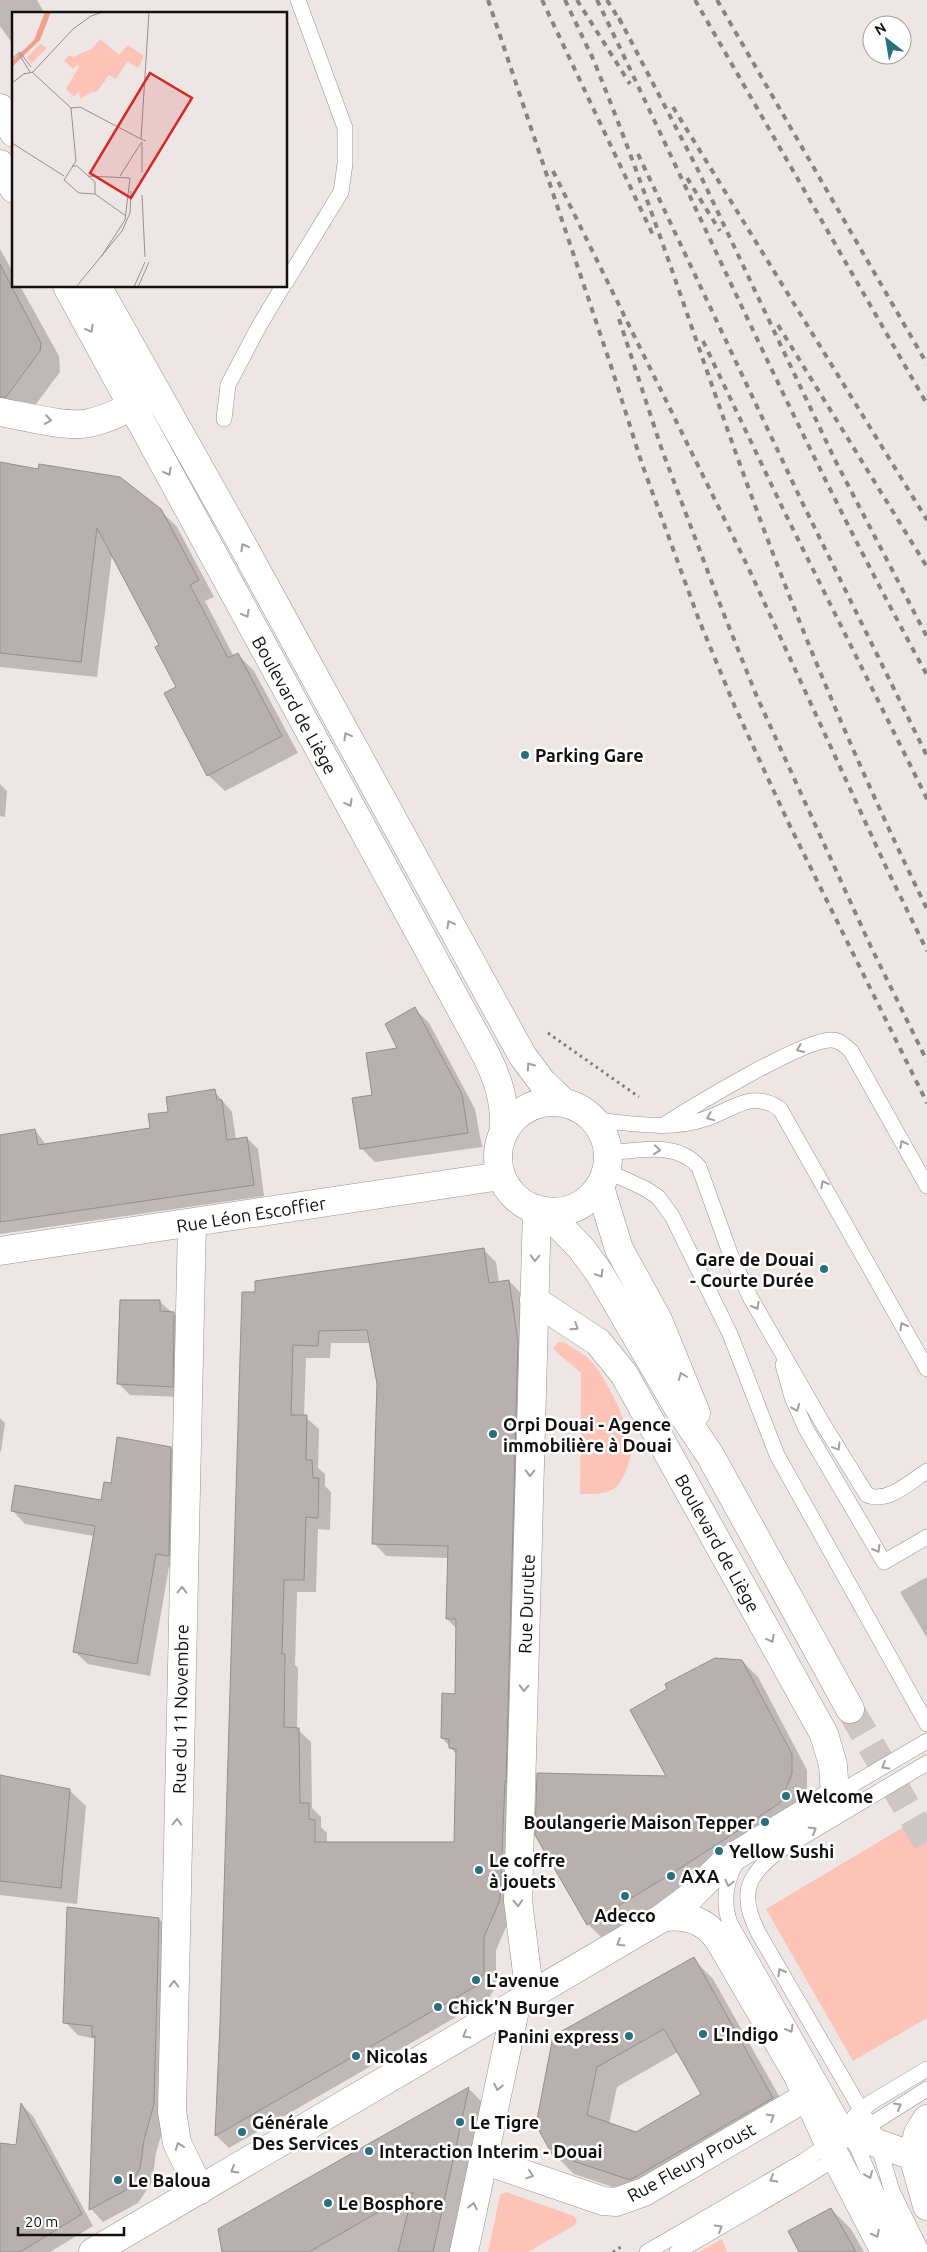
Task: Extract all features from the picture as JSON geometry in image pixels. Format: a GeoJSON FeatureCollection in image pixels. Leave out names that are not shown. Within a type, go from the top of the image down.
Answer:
{"type":"FeatureCollection","features":[{"type":"Feature","properties":{"kind":"street"},"geometry":{"type":"LineString","coordinates":[[0,108],[12,130]]}},
{"type":"Feature","properties":{"kind":"street"},"geometry":{"type":"LineString","coordinates":[[0,164],[12,185]]}},
{"type":"Feature","properties":{"kind":"street","name":"Boulevard de Liège"},"geometry":{"type":"LineString","coordinates":[[68,288],[486,1055],[501,1087],[505,1112],[504,1131]]}},
{"type":"Feature","properties":{"kind":"street","name":"Boulevard de Liège"},"geometry":{"type":"LineString","coordinates":[[98,288],[156,394],[242,543],[522,1055],[542,1082],[562,1102]]}},
{"type":"Feature","properties":{"kind":"street"},"geometry":{"type":"LineString","coordinates":[[0,412],[74,424],[87,424],[156,394]]}},
{"type":"Feature","properties":{"kind":"street"},"geometry":{"type":"LineString","coordinates":[[547,1101],[562,1102],[580,1108],[595,1120],[604,1135],[605,1170],[589,1198],[576,1207],[561,1211],[541,1210],[519,1200],[511,1193],[501,1176],[499,1148],[504,1131],[513,1118],[532,1106],[547,1101]]}},
{"type":"Feature","properties":{"kind":"street","name":"Boulevard de Liège"},"geometry":{"type":"LineString","coordinates":[[605,1170],[612,1232],[668,1342],[710,1455]]}},
{"type":"Feature","properties":{"kind":"street","name":"Rue Léon Escoffier"},"geometry":{"type":"LineString","coordinates":[[0,1252],[501,1176]]}},
{"type":"Feature","properties":{"kind":"street","name":"Boulevard de Liège"},"geometry":{"type":"LineString","coordinates":[[541,1210],[591,1261],[677,1406],[710,1455],[850,1709]]}},
{"type":"Feature","properties":{"kind":"street","name":"Rue Durutte"},"geometry":{"type":"LineString","coordinates":[[464,2252],[483,2160],[523,2001],[518,1901],[534,1300],[541,1210]]}},
{"type":"Feature","properties":{"kind":"street","name":"Rue du 11 Novembre"},"geometry":{"type":"LineString","coordinates":[[192,1223],[172,2110],[177,2143],[200,2190]]}},
{"type":"Feature","properties":{"kind":"street","name":"Boulevard de Liège"},"geometry":{"type":"LineString","coordinates":[[534,1300],[598,1342],[624,1374],[824,1734],[833,1765],[835,1795]]}},
{"type":"Feature","properties":{"kind":"street"},"geometry":{"type":"LineString","coordinates":[[93,2252],[662,1918],[690,1897],[720,1866],[835,1795]]}},
{"type":"Feature","properties":{"kind":"street"},"geometry":{"type":"LineString","coordinates":[[662,1918],[673,1916],[688,1918],[708,1927],[716,1935],[808,2096],[849,2133],[913,2156]]}},
{"type":"Feature","properties":{"kind":"street","name":"Rue Fleury Proust"},"geometry":{"type":"LineString","coordinates":[[483,2160],[603,2201],[616,2202],[644,2192],[808,2096]]}},
{"type":"Feature","properties":{"kind":"street"},"geometry":{"type":"LineString","coordinates":[[927,2119],[918,2133],[913,2156],[927,2206]]}},
{"type":"Feature","properties":{"kind":"street"},"geometry":{"type":"LineString","coordinates":[[849,2133],[885,2252]]}},
{"type":"Feature","properties":{"kind":"lane"},"geometry":{"type":"LineString","coordinates":[[288,279],[340,192],[345,164],[345,128],[298,0]]}},
{"type":"Feature","properties":{"kind":"lane"},"geometry":{"type":"LineString","coordinates":[[224,419],[228,385],[282,288]]}},
{"type":"Feature","properties":{"kind":"lane"},"geometry":{"type":"LineString","coordinates":[[661,1126],[698,1103],[796,1051],[820,1041],[832,1040],[842,1043],[851,1051],[927,1186]]}},
{"type":"Feature","properties":{"kind":"lane"},"geometry":{"type":"LineString","coordinates":[[595,1120],[661,1126],[688,1124],[706,1119],[749,1101],[760,1100],[780,1109],[927,1368]]}},
{"type":"Feature","properties":{"kind":"lane"},"geometry":{"type":"LineString","coordinates":[[605,1170],[647,1149],[681,1153],[692,1159],[703,1177],[740,1277],[823,1424],[867,1495],[876,1499],[885,1497],[927,1471]]}},
{"type":"Feature","properties":{"kind":"lane"},"geometry":{"type":"LineString","coordinates":[[605,1170],[646,1189],[658,1197],[672,1216],[730,1334],[777,1455],[927,1724]]}},
{"type":"Feature","properties":{"kind":"lane"},"geometry":{"type":"LineString","coordinates":[[778,1344],[799,1414],[884,1562],[927,1537]]}},
{"type":"Feature","properties":{"kind":"lane"},"geometry":{"type":"LineString","coordinates":[[835,1795],[927,1741]]}},
{"type":"Feature","properties":{"kind":"lane"},"geometry":{"type":"LineString","coordinates":[[907,2252],[878,2196],[753,1923],[747,1900],[748,1885],[760,1866],[780,1850],[927,1763]]}},
{"type":"Feature","properties":{"kind":"lane"},"geometry":{"type":"LineString","coordinates":[[754,1844],[742,1854],[731,1873],[726,1894],[728,1917],[739,1941],[849,2133],[892,2190],[922,2252]]}},
{"type":"Feature","properties":{"kind":"lane"},"geometry":{"type":"LineString","coordinates":[[676,2252],[849,2133],[882,2096],[927,2069]]}},
{"type":"Feature","properties":{"kind":"lane"},"geometry":{"type":"LineString","coordinates":[[647,2252],[849,2133],[927,2090]]}},
{"type":"Feature","properties":{"kind":"shaded area"},"geometry":{"type":"Polygon","coordinates":[[[558,1342],[564,1342],[581,1353],[596,1367],[610,1389],[627,1429],[631,1454],[620,1483],[609,1491],[580,1494],[581,1373],[553,1349],[558,1342]]]}},
{"type":"Feature","properties":{"kind":"shaded area"},"geometry":{"type":"Polygon","coordinates":[[[927,1813],[927,2018],[853,2061],[766,1909],[927,1813]]]}},
{"type":"Feature","properties":{"kind":"shaded area"},"geometry":{"type":"Polygon","coordinates":[[[506,2192],[574,2216],[577,2221],[575,2225],[528,2252],[488,2252],[500,2195],[506,2192]]]}},
{"type":"Feature","properties":{"kind":"shaded area"},"geometry":{"type":"Polygon","coordinates":[[[722,2239],[727,2252],[699,2252],[722,2239]]]}},
{"type":"Feature","properties":{"kind":"building"},"geometry":{"type":"Polygon","coordinates":[[[0,264],[41,343],[40,351],[6,397],[0,397],[0,264]]]}},
{"type":"Feature","properties":{"kind":"building"},"geometry":{"type":"Polygon","coordinates":[[[0,462],[38,469],[39,464],[120,477],[161,509],[199,580],[190,585],[228,658],[238,653],[282,736],[207,776],[164,693],[176,687],[155,647],[159,645],[97,528],[81,662],[0,653],[0,462]]]}},
{"type":"Feature","properties":{"kind":"building"},"geometry":{"type":"Polygon","coordinates":[[[415,1007],[462,1094],[468,1133],[360,1149],[352,1098],[372,1095],[366,1053],[397,1048],[385,1024],[415,1007]]]}},
{"type":"Feature","properties":{"kind":"building"},"geometry":{"type":"Polygon","coordinates":[[[215,1089],[217,1100],[222,1100],[227,1140],[247,1137],[254,1185],[0,1222],[0,1135],[35,1129],[38,1145],[150,1128],[148,1114],[168,1112],[166,1097],[215,1089]]]}},
{"type":"Feature","properties":{"kind":"building"},"geometry":{"type":"Polygon","coordinates":[[[484,1248],[489,1283],[509,1280],[518,1342],[506,1782],[500,1900],[484,1937],[484,1973],[476,1986],[215,2136],[242,1292],[255,1292],[255,1281],[484,1248]],[[367,1330],[319,1331],[318,1346],[293,1345],[291,1415],[307,1415],[306,1460],[312,1460],[313,1478],[319,1478],[318,1518],[306,1517],[304,1580],[284,1580],[282,1654],[285,1654],[284,1727],[299,1728],[300,1803],[309,1803],[309,1819],[315,1820],[315,1842],[454,1842],[456,1749],[449,1748],[449,1739],[441,1738],[442,1693],[455,1694],[456,1619],[446,1619],[448,1546],[372,1544],[377,1384],[367,1330]]]}},
{"type":"Feature","properties":{"kind":"building"},"geometry":{"type":"Polygon","coordinates":[[[120,1300],[160,1300],[160,1311],[174,1312],[173,1387],[117,1384],[120,1300]]]}},
{"type":"Feature","properties":{"kind":"building"},"geometry":{"type":"Polygon","coordinates":[[[117,1437],[171,1447],[169,1556],[156,1554],[137,1664],[73,1652],[95,1526],[11,1511],[15,1485],[101,1500],[104,1482],[111,1483],[117,1437]]]}},
{"type":"Feature","properties":{"kind":"building"},"geometry":{"type":"Polygon","coordinates":[[[715,1658],[742,1660],[792,1754],[792,1774],[780,1803],[687,1864],[587,1925],[535,1835],[537,1773],[666,1776],[630,1710],[667,1689],[665,1684],[715,1658]]]}},
{"type":"Feature","properties":{"kind":"building"},"geometry":{"type":"Polygon","coordinates":[[[0,1775],[70,1789],[61,1888],[0,1881],[0,1775]]]}},
{"type":"Feature","properties":{"kind":"building"},"geometry":{"type":"Polygon","coordinates":[[[67,1907],[159,1918],[154,2104],[144,2140],[140,2169],[126,2190],[89,2210],[95,2036],[92,2037],[92,2026],[63,2023],[67,1907]]]}},
{"type":"Feature","properties":{"kind":"building"},"geometry":{"type":"Polygon","coordinates":[[[694,1957],[773,2098],[630,2180],[552,2154],[536,2125],[553,2036],[694,1957]],[[664,2029],[597,2067],[587,2115],[636,2132],[701,2094],[664,2029]]]}},
{"type":"Feature","properties":{"kind":"building"},"geometry":{"type":"Polygon","coordinates":[[[469,2087],[433,2252],[398,2252],[413,2192],[309,2252],[222,2252],[218,2229],[469,2087]]]}},
{"type":"Feature","properties":{"kind":"building"},"geometry":{"type":"Polygon","coordinates":[[[21,2103],[82,2214],[20,2252],[0,2252],[0,2143],[16,2145],[21,2103]]]}},
{"type":"Feature","properties":{"kind":"building"},"geometry":{"type":"Polygon","coordinates":[[[831,2208],[856,2252],[799,2252],[788,2231],[831,2208]]]}},
{"type":"Feature","properties":{"kind":"tunnel"},"geometry":{"type":"LineString","coordinates":[[850,1709],[927,1842]]}},
{"type":"Feature","properties":{"kind":"railway"},"geometry":{"type":"LineString","coordinates":[[488,0],[642,464],[699,620],[735,707],[789,824],[927,1103]]}},
{"type":"Feature","properties":{"kind":"railway"},"geometry":{"type":"LineString","coordinates":[[542,0],[653,235]]}},
{"type":"Feature","properties":{"kind":"railway"},"geometry":{"type":"LineString","coordinates":[[565,0],[593,59]]}},
{"type":"Feature","properties":{"kind":"railway"},"geometry":{"type":"LineString","coordinates":[[577,0],[630,84]]}},
{"type":"Feature","properties":{"kind":"railway"},"geometry":{"type":"LineString","coordinates":[[597,0],[798,424],[927,675]]}},
{"type":"Feature","properties":{"kind":"railway"},"geometry":{"type":"LineString","coordinates":[[607,0],[622,24]]}},
{"type":"Feature","properties":{"kind":"railway"},"geometry":{"type":"LineString","coordinates":[[695,0],[927,404]]}},
{"type":"Feature","properties":{"kind":"railway"},"geometry":{"type":"LineString","coordinates":[[717,0],[927,364]]}},
{"type":"Feature","properties":{"kind":"railway"},"geometry":{"type":"LineString","coordinates":[[619,18],[697,168],[835,460],[927,637]]}},
{"type":"Feature","properties":{"kind":"railway"},"geometry":{"type":"LineString","coordinates":[[591,54],[636,169],[739,461],[798,618],[860,765],[927,909]]}},
{"type":"Feature","properties":{"kind":"railway"},"geometry":{"type":"LineString","coordinates":[[673,107],[927,520]]}},
{"type":"Feature","properties":{"kind":"railway"},"geometry":{"type":"LineString","coordinates":[[638,154],[802,502],[927,756]]}},
{"type":"Feature","properties":{"kind":"railway"},"geometry":{"type":"LineString","coordinates":[[553,171],[748,567],[886,867],[927,951]]}},
{"type":"Feature","properties":{"kind":"railway"},"geometry":{"type":"LineString","coordinates":[[687,178],[720,231]]}},
{"type":"Feature","properties":{"kind":"railway"},"geometry":{"type":"LineString","coordinates":[[619,319],[662,450],[757,697],[871,947],[927,1061]]}},
{"type":"Feature","properties":{"kind":"railway"},"geometry":{"type":"LineString","coordinates":[[778,325],[927,567]]}},
{"type":"Feature","properties":{"kind":"railway"},"geometry":{"type":"LineString","coordinates":[[703,341],[784,511],[927,799]]}},
{"type":"Feature","properties":{"kind":"place","name":"Parking Gare"},"geometry":{"type":"Point","coordinates":[525,755]}},
{"type":"Feature","properties":{"kind":"place","name":"Gare de Douai - Courte Durée"},"geometry":{"type":"Point","coordinates":[824,1269]}},
{"type":"Feature","properties":{"kind":"place","name":"Orpi Douai - Agence immobilière à Douai"},"geometry":{"type":"Point","coordinates":[493,1434]}},
{"type":"Feature","properties":{"kind":"place","name":"Welcome"},"geometry":{"type":"Point","coordinates":[786,1796]}},
{"type":"Feature","properties":{"kind":"place","name":"Boulangerie Maison Tepper"},"geometry":{"type":"Point","coordinates":[765,1822]}},
{"type":"Feature","properties":{"kind":"place","name":"Yellow Sushi"},"geometry":{"type":"Point","coordinates":[719,1851]}},
{"type":"Feature","properties":{"kind":"place","name":"Le coffre à jouets"},"geometry":{"type":"Point","coordinates":[479,1870]}},
{"type":"Feature","properties":{"kind":"place","name":"AXA"},"geometry":{"type":"Point","coordinates":[671,1876]}},
{"type":"Feature","properties":{"kind":"place","name":"Adecco"},"geometry":{"type":"Point","coordinates":[625,1896]}},
{"type":"Feature","properties":{"kind":"place","name":"L'avenue"},"geometry":{"type":"Point","coordinates":[476,1980]}},
{"type":"Feature","properties":{"kind":"place","name":"Chick'N Burger"},"geometry":{"type":"Point","coordinates":[438,2007]}},
{"type":"Feature","properties":{"kind":"place","name":"L'Indigo"},"geometry":{"type":"Point","coordinates":[703,2034]}},
{"type":"Feature","properties":{"kind":"place","name":"Panini express"},"geometry":{"type":"Point","coordinates":[629,2036]}},
{"type":"Feature","properties":{"kind":"place","name":"Nicolas"},"geometry":{"type":"Point","coordinates":[356,2056]}},
{"type":"Feature","properties":{"kind":"place","name":"Le Tigre"},"geometry":{"type":"Point","coordinates":[460,2122]}},
{"type":"Feature","properties":{"kind":"place","name":"Générale Des Services"},"geometry":{"type":"Point","coordinates":[242,2132]}},
{"type":"Feature","properties":{"kind":"place","name":"Interaction Interim - Douai"},"geometry":{"type":"Point","coordinates":[369,2151]}},
{"type":"Feature","properties":{"kind":"place","name":"Le Baloua"},"geometry":{"type":"Point","coordinates":[118,2180]}},
{"type":"Feature","properties":{"kind":"place","name":"Le Bosphore"},"geometry":{"type":"Point","coordinates":[328,2203]}}]}
